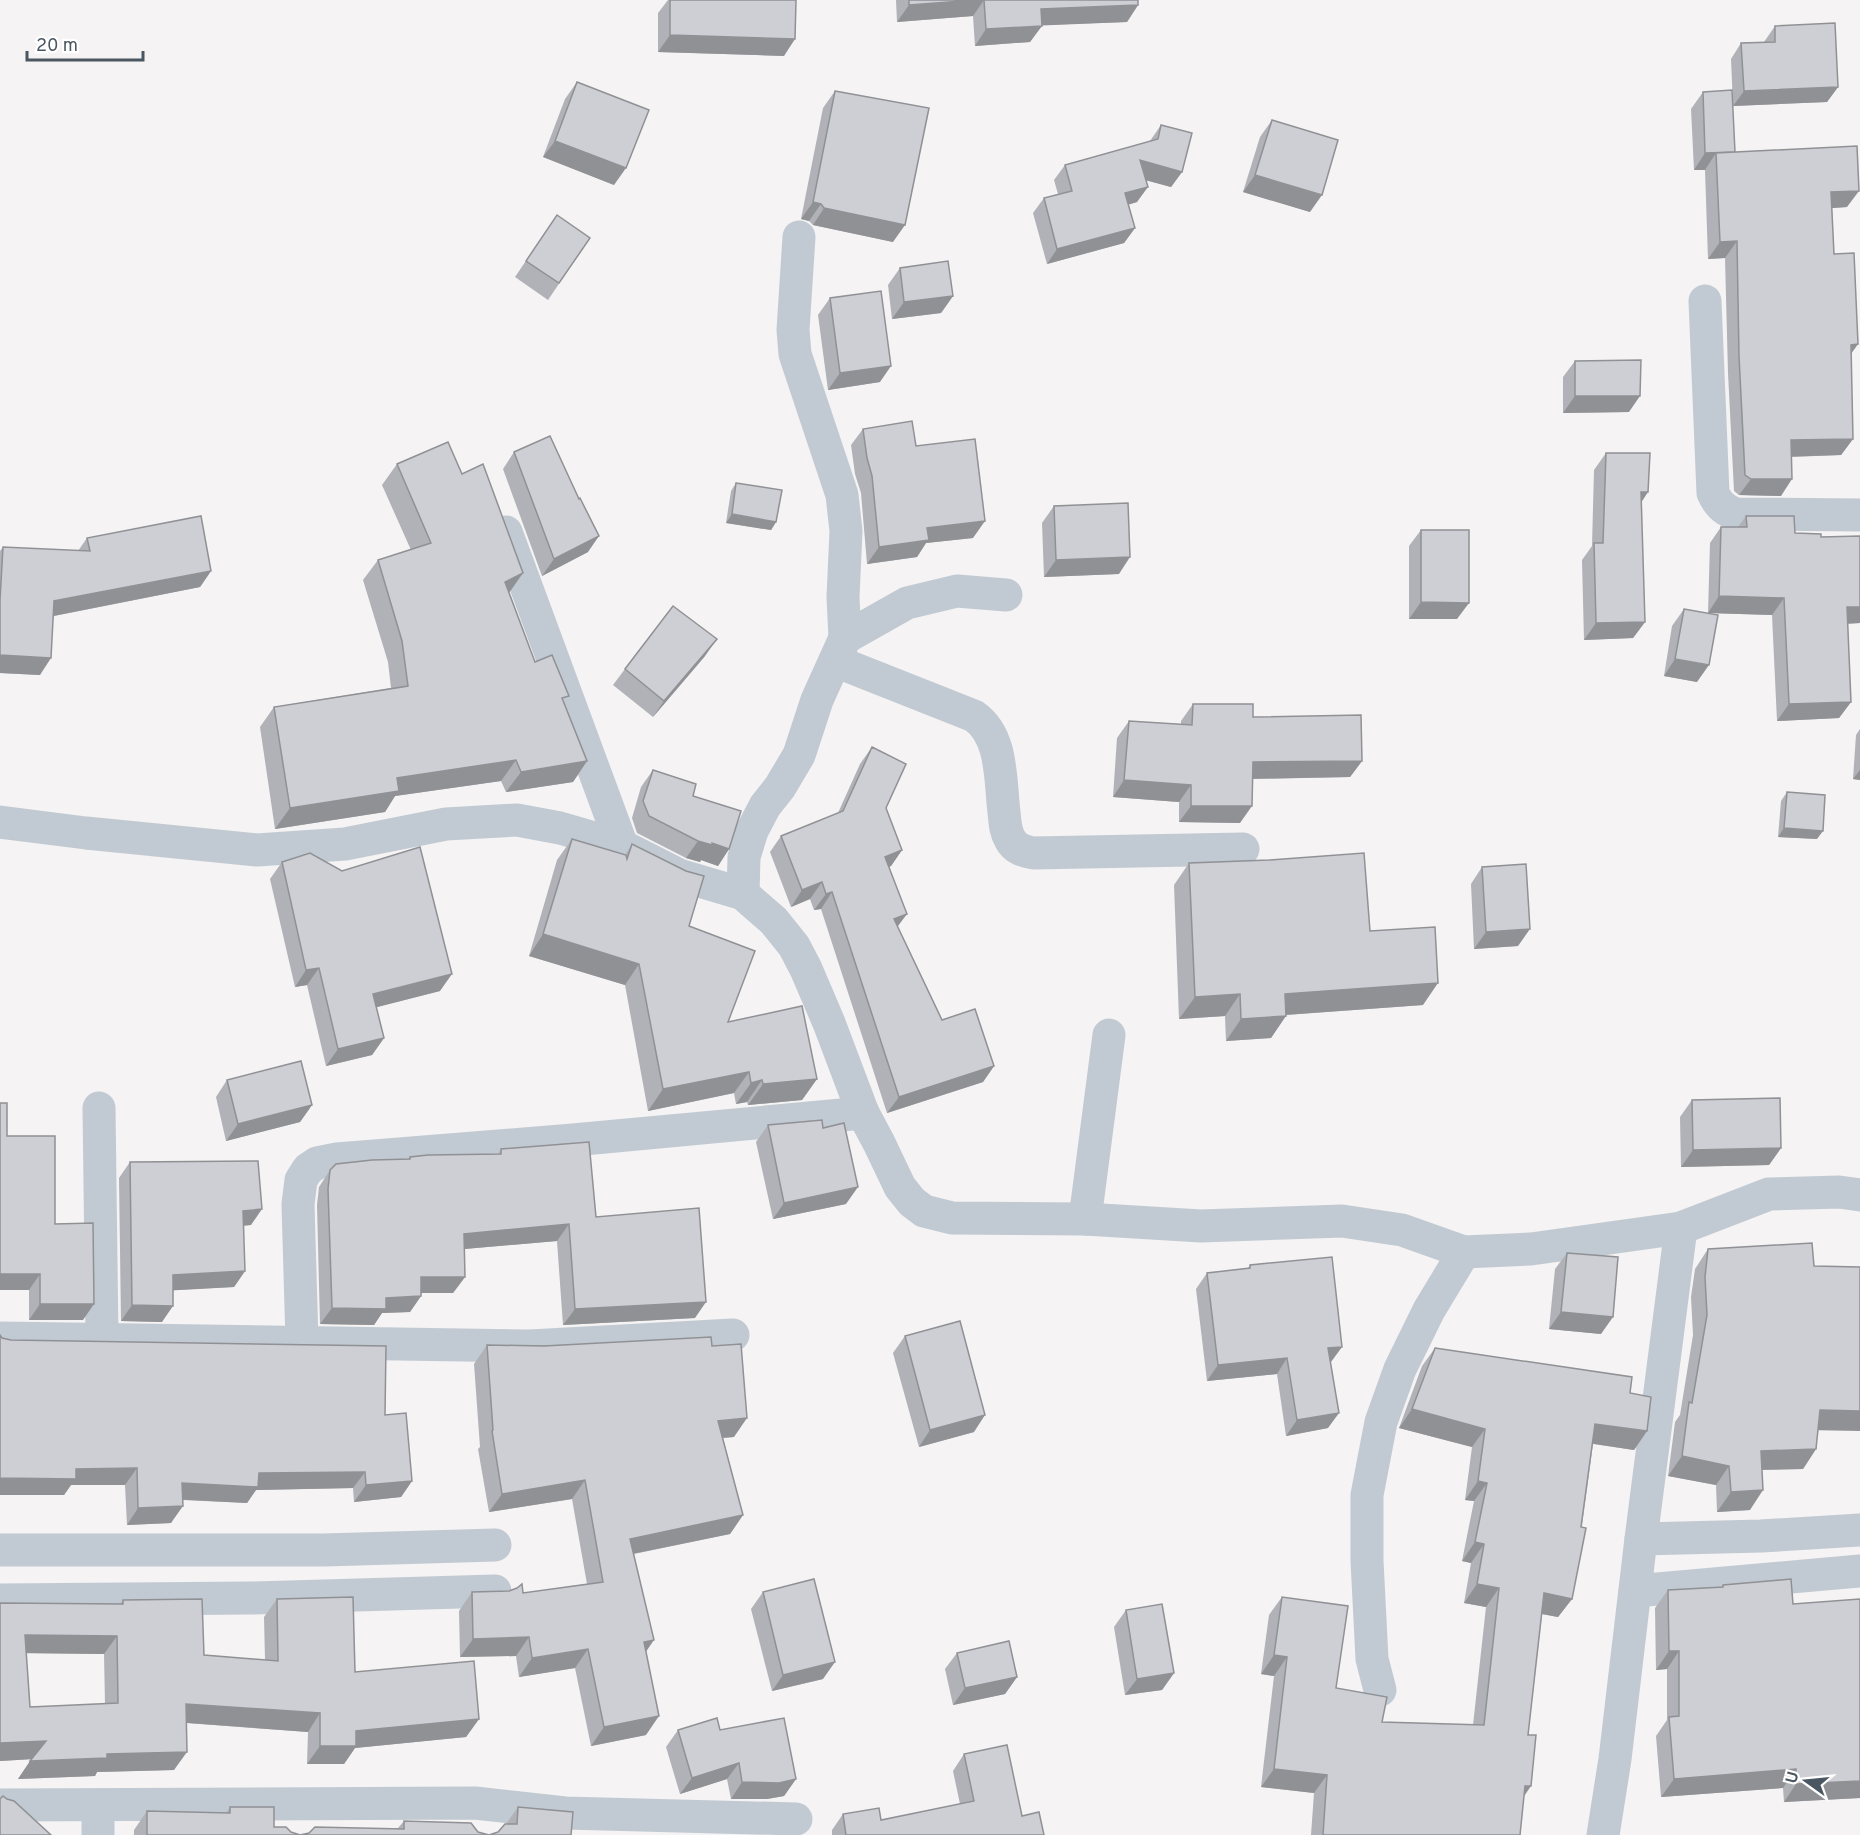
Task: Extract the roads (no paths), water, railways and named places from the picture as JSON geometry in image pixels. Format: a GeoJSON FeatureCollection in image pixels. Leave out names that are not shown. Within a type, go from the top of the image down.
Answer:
{"type":"FeatureCollection","features":[{"type":"Feature","properties":{"kind":"street"},"geometry":{"type":"LineString","coordinates":[[743,894],[744,857],[752,831],[765,806],[780,787],[799,755],[816,700],[840,649],[846,531],[842,495],[795,354],[793,330],[799,237]]}},
{"type":"Feature","properties":{"kind":"street"},"geometry":{"type":"LineString","coordinates":[[1705,301],[1713,493],[1718,504],[1735,514],[1860,515]]}},
{"type":"Feature","properties":{"kind":"street"},"geometry":{"type":"LineString","coordinates":[[497,509],[622,846]]}},
{"type":"Feature","properties":{"kind":"street"},"geometry":{"type":"LineString","coordinates":[[840,649],[907,603],[957,591],[1006,595]]}},
{"type":"Feature","properties":{"kind":"street"},"geometry":{"type":"LineString","coordinates":[[840,649],[982,722],[990,731],[996,746],[1007,832],[1014,845],[1022,850],[1034,853],[1243,849]]}},
{"type":"Feature","properties":{"kind":"street"},"geometry":{"type":"LineString","coordinates":[[0,822],[257,850],[345,844],[446,824],[517,820],[560,828],[622,846],[679,874],[743,894],[774,921],[798,954],[829,1023],[863,1113],[900,1187],[912,1202],[936,1215],[952,1218],[1085,1219],[1201,1226],[1342,1221],[1402,1230],[1464,1252],[1531,1249],[1681,1228],[1769,1194],[1839,1192],[1860,1195]]}},
{"type":"Feature","properties":{"kind":"street"},"geometry":{"type":"LineString","coordinates":[[1085,1219],[1109,1035]]}},
{"type":"Feature","properties":{"kind":"street"},"geometry":{"type":"LineString","coordinates":[[99,1108],[102,1339]]}},
{"type":"Feature","properties":{"kind":"street"},"geometry":{"type":"LineString","coordinates":[[302,1342],[298,1204],[301,1180],[308,1169],[317,1163],[337,1159],[863,1113]]}},
{"type":"Feature","properties":{"kind":"street"},"geometry":{"type":"LineString","coordinates":[[1603,1835],[1615,1759],[1681,1228]]}},
{"type":"Feature","properties":{"kind":"street"},"geometry":{"type":"LineString","coordinates":[[1380,1690],[1372,1659],[1367,1561],[1367,1495],[1381,1422],[1400,1369],[1429,1310],[1464,1252]]}},
{"type":"Feature","properties":{"kind":"street"},"geometry":{"type":"LineString","coordinates":[[0,1338],[530,1346],[733,1335]]}},
{"type":"Feature","properties":{"kind":"street"},"geometry":{"type":"LineString","coordinates":[[1641,1539],[1761,1536],[1860,1530]]}},
{"type":"Feature","properties":{"kind":"street"},"geometry":{"type":"LineString","coordinates":[[0,1550],[250,1551],[495,1545]]}},
{"type":"Feature","properties":{"kind":"street"},"geometry":{"type":"LineString","coordinates":[[250,1551],[252,1598]]}},
{"type":"Feature","properties":{"kind":"street"},"geometry":{"type":"LineString","coordinates":[[1635,1591],[1860,1571]]}},
{"type":"Feature","properties":{"kind":"street"},"geometry":{"type":"LineString","coordinates":[[0,1600],[252,1598],[495,1591]]}},
{"type":"Feature","properties":{"kind":"street"},"geometry":{"type":"LineString","coordinates":[[287,1835],[288,1803]]}},
{"type":"Feature","properties":{"kind":"street"},"geometry":{"type":"LineString","coordinates":[[0,1805],[98,1820],[288,1803],[475,1803],[565,1813],[796,1819]]}},
{"type":"Feature","properties":{"kind":"street"},"geometry":{"type":"LineString","coordinates":[[475,1803],[475,1835]]}}]}
